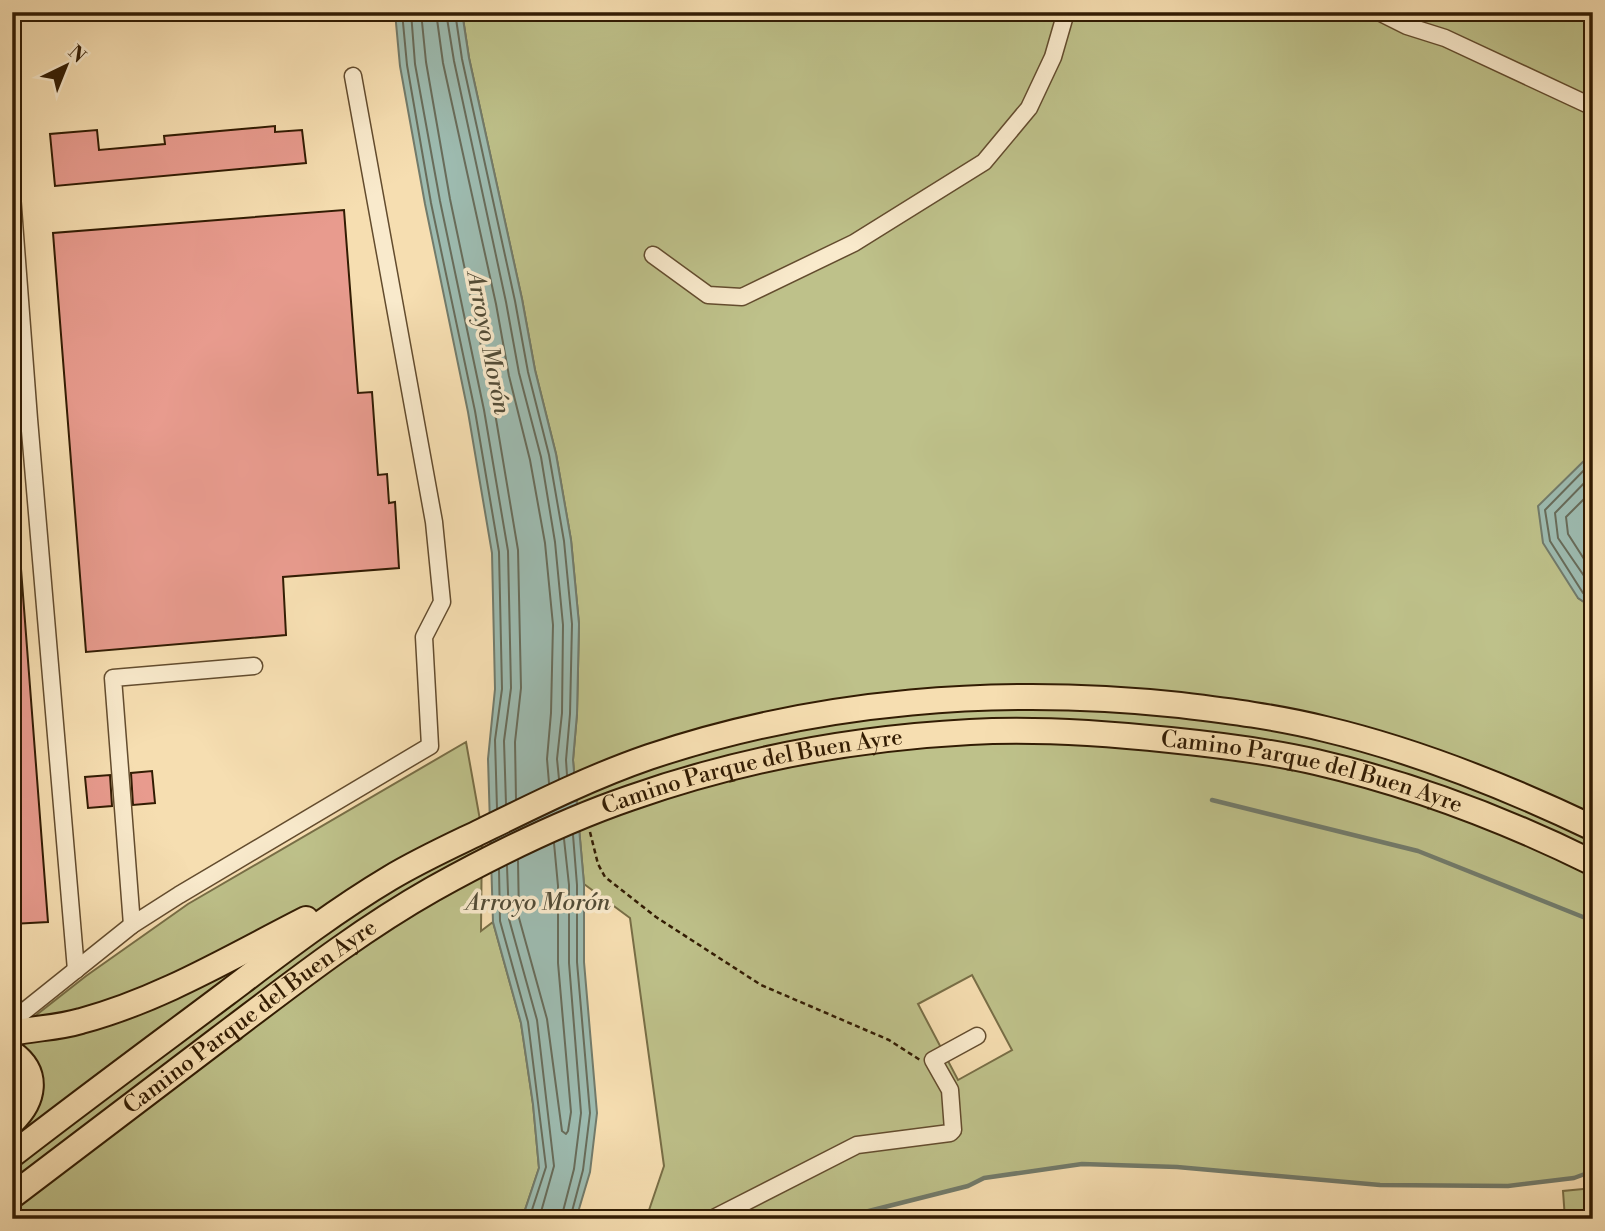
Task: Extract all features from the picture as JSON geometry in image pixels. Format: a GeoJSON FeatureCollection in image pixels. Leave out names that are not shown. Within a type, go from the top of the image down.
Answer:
{"type":"FeatureCollection","features":[{"type":"Feature","properties":{"kind":"highway","name":"Camino Parque del Buen Ayre"},"geometry":{"type":"LineString","coordinates":[[12,1155],[314,928],[388,878],[529,806],[579,784],[648,758],[719,736],[840,711],[968,698],[1054,696],[1150,702],[1252,713],[1391,746],[1466,773],[1593,828]]}},
{"type":"Feature","properties":{"kind":"highway","name":"Camino Parque del Buen Ayre"},"geometry":{"type":"LineString","coordinates":[[12,1196],[314,966],[430,891],[529,840],[628,798],[692,778],[786,756],[879,740],[972,732],[1114,734],[1246,748],[1317,762],[1385,781],[1463,808],[1593,863]]}},
{"type":"Feature","properties":{"kind":"highway"},"geometry":{"type":"LineString","coordinates":[[12,1033],[83,1021],[144,999],[388,878]]}},
{"type":"Feature","properties":{"kind":"highway"},"geometry":{"type":"LineString","coordinates":[[12,1053],[24,1062],[31,1090],[24,1111],[12,1122]]}},
{"type":"Feature","properties":{"kind":"street"},"geometry":{"type":"LineString","coordinates":[[653,256],[708,295],[742,297],[854,243],[984,162],[1029,108],[1053,57],[1066,12]]}},
{"type":"Feature","properties":{"kind":"street"},"geometry":{"type":"LineString","coordinates":[[1379,12],[1407,26],[1445,38],[1593,107]]}},
{"type":"Feature","properties":{"kind":"street"},"geometry":{"type":"LineString","coordinates":[[12,1021],[132,925],[430,746],[424,637],[442,601],[434,522],[353,76]]}},
{"type":"Feature","properties":{"kind":"street"},"geometry":{"type":"LineString","coordinates":[[12,195],[76,970]]}},
{"type":"Feature","properties":{"kind":"street"},"geometry":{"type":"LineString","coordinates":[[132,925],[113,678],[254,666]]}},
{"type":"Feature","properties":{"kind":"street"},"geometry":{"type":"LineString","coordinates":[[712,1219],[858,1145],[950,1133],[953,1130],[950,1090],[933,1060],[977,1036]]}},
{"type":"Feature","properties":{"kind":"path"},"geometry":{"type":"LineString","coordinates":[[582,817],[605,877],[656,917],[761,985],[889,1040],[943,1075]]}},
{"type":"Feature","properties":{"kind":"green space"},"geometry":{"type":"Polygon","coordinates":[[[462,12],[1593,12],[1593,452],[1570,476],[1578,598],[1593,608],[1593,1171],[1574,1178],[1508,1186],[1380,1185],[1177,1167],[1082,1164],[984,1178],[968,1186],[837,1219],[646,1219],[664,1166],[630,918],[584,884],[573,760],[579,624],[571,540],[556,454],[535,370],[469,58],[462,12]],[[972,975],[918,1004],[958,1080],[1012,1050],[972,975]]]}},
{"type":"Feature","properties":{"kind":"green space"},"geometry":{"type":"Polygon","coordinates":[[[466,742],[482,831],[481,931],[493,922],[521,1023],[533,1104],[539,1168],[520,1219],[12,1219],[12,1034],[86,976],[188,904],[466,742]]]}},
{"type":"Feature","properties":{"kind":"green space"},"geometry":{"type":"Polygon","coordinates":[[[1593,1188],[1593,1219],[1565,1219],[1563,1191],[1593,1188]]]}},
{"type":"Feature","properties":{"kind":"water","name":"Arroyo Morón"},"geometry":{"type":"Polygon","coordinates":[[[395,12],[462,12],[469,58],[535,370],[556,454],[571,540],[579,624],[573,760],[584,884],[584,962],[597,1113],[590,1172],[576,1219],[520,1219],[539,1168],[521,1023],[493,922],[488,759],[495,689],[492,553],[468,412],[400,66],[395,12]]]}},
{"type":"Feature","properties":{"kind":"water"},"geometry":{"type":"Polygon","coordinates":[[[1593,452],[1593,608],[1578,598],[1543,543],[1538,506],[1593,452]]]}},
{"type":"Feature","properties":{"kind":"building"},"geometry":{"type":"Polygon","coordinates":[[[275,126],[275,132],[302,130],[306,163],[55,186],[50,134],[97,130],[99,150],[165,144],[164,136],[275,126]]]}},
{"type":"Feature","properties":{"kind":"building"},"geometry":{"type":"Polygon","coordinates":[[[344,210],[358,393],[372,392],[378,475],[387,474],[389,503],[395,502],[399,568],[283,577],[286,635],[86,652],[53,233],[344,210]]]}},
{"type":"Feature","properties":{"kind":"building"},"geometry":{"type":"Polygon","coordinates":[[[12,569],[21,569],[48,922],[12,924],[12,569]]]}},
{"type":"Feature","properties":{"kind":"building"},"geometry":{"type":"Polygon","coordinates":[[[152,771],[155,803],[133,805],[131,773],[152,771]]]}},
{"type":"Feature","properties":{"kind":"building"},"geometry":{"type":"Polygon","coordinates":[[[110,775],[112,806],[88,808],[85,777],[110,775]]]}},
{"type":"Feature","properties":{"kind":"waterway"},"geometry":{"type":"LineString","coordinates":[[1212,800],[1418,851],[1593,921]]}},
{"type":"Feature","properties":{"kind":"waterway"},"geometry":{"type":"LineString","coordinates":[[837,1219],[968,1186],[984,1178],[1082,1164],[1177,1167],[1380,1185],[1508,1186],[1574,1178],[1593,1171]]}}]}
